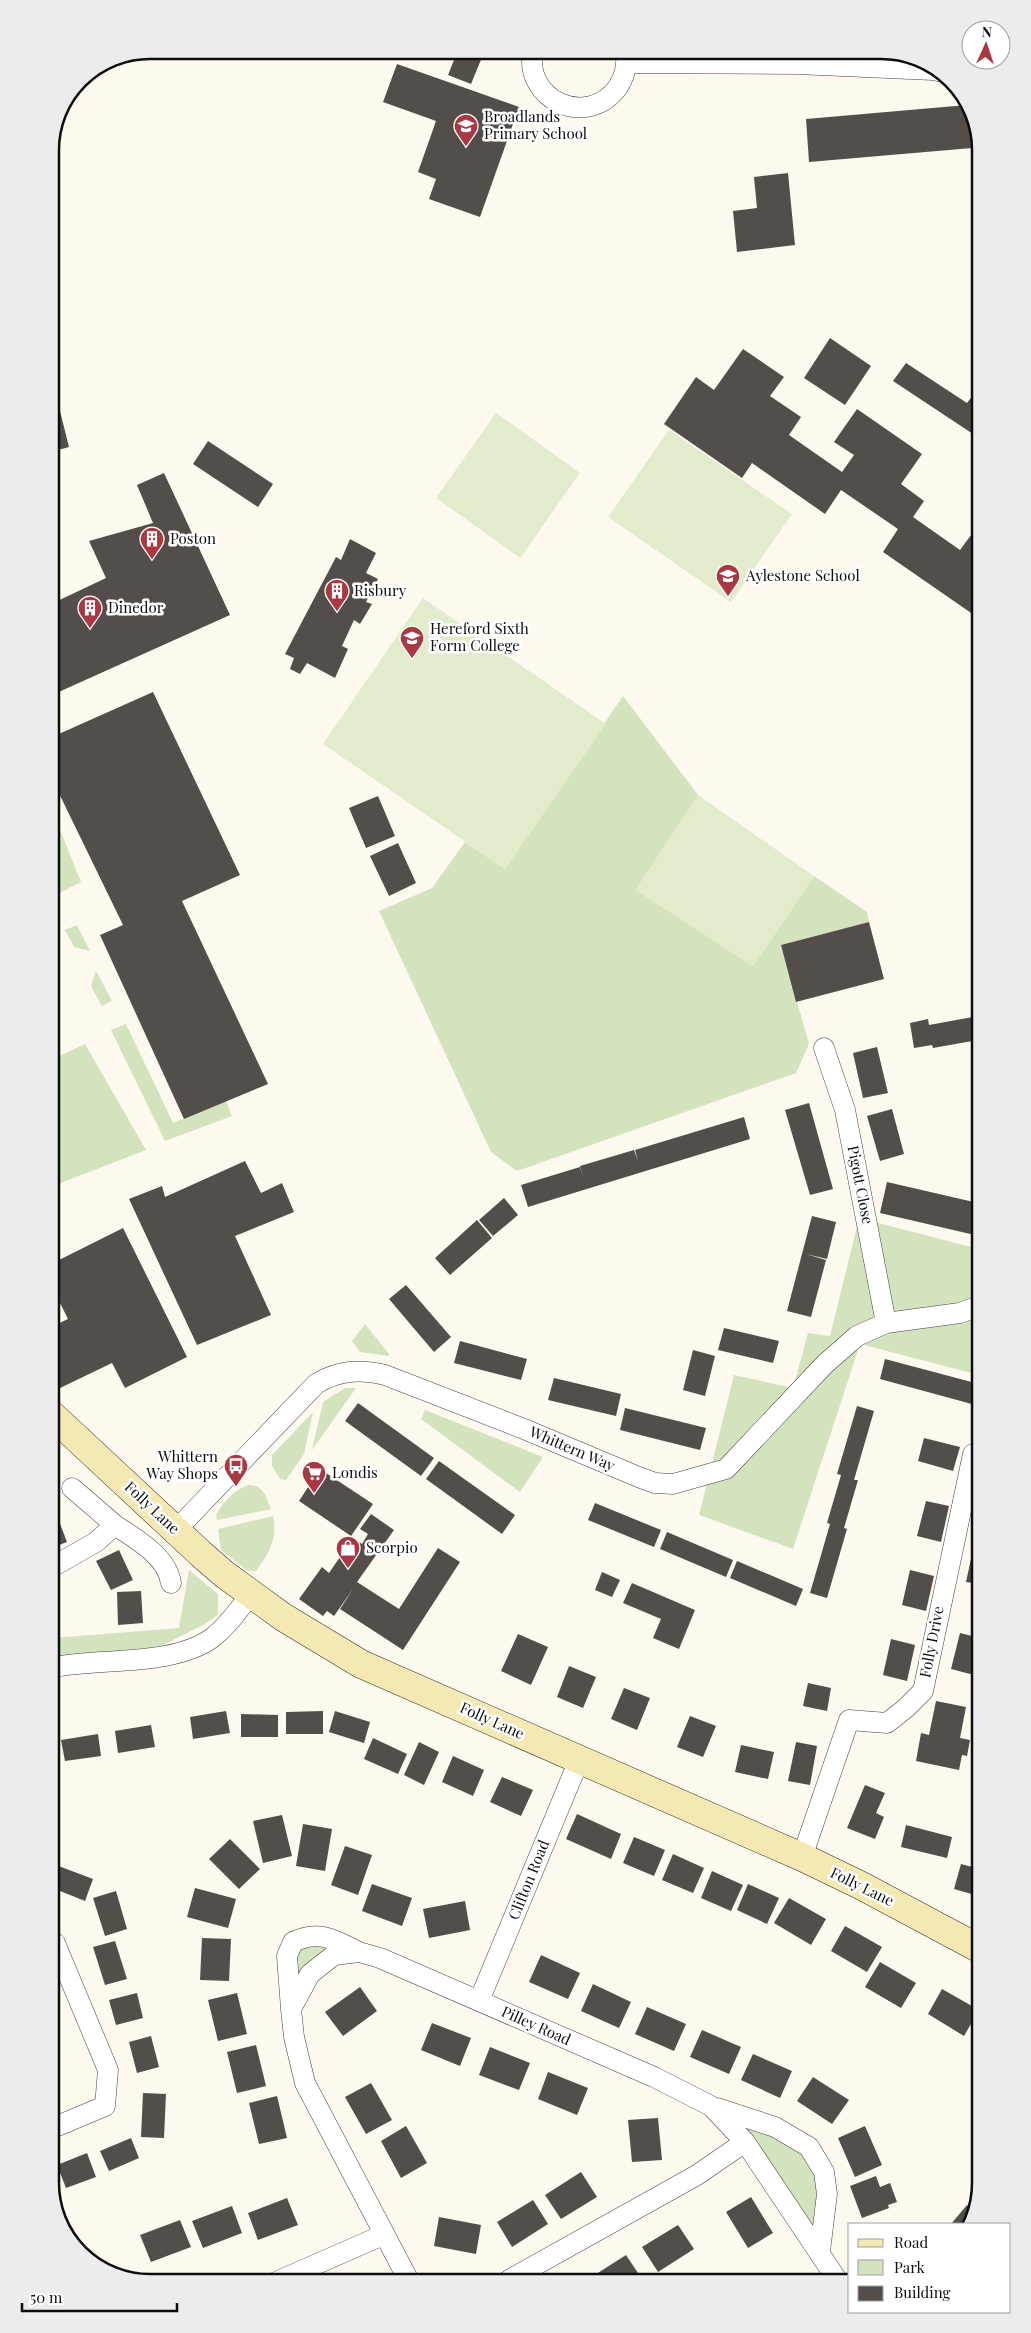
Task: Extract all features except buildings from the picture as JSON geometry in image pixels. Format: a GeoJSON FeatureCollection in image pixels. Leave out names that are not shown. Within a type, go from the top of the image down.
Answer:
{"type":"FeatureCollection","features":[{"type":"Feature","properties":{"kind":"street"},"geometry":{"type":"LineString","coordinates":[[532,59],[532,68],[537,84],[548,96],[562,105],[583,108],[598,104],[612,95],[623,79],[626,59]]}},
{"type":"Feature","properties":{"kind":"street"},"geometry":{"type":"LineString","coordinates":[[675,59],[924,70]]}},
{"type":"Feature","properties":{"kind":"street","name":"Pigott Close"},"geometry":{"type":"LineString","coordinates":[[824,1048],[845,1110],[886,1323]]}},
{"type":"Feature","properties":{"kind":"street","name":"Whittern Way"},"geometry":{"type":"LineString","coordinates":[[176,1530],[316,1384],[331,1374],[367,1371],[385,1375],[524,1429],[641,1478],[655,1483],[673,1484],[726,1469],[825,1364],[857,1336],[886,1323],[960,1313],[972,1309]]}},
{"type":"Feature","properties":{"kind":"street","name":"Folly Lane"},"geometry":{"type":"LineString","coordinates":[[59,1422],[224,1574],[283,1617],[361,1664],[802,1858],[862,1886],[972,1945]]}},
{"type":"Feature","properties":{"kind":"street","name":"Folly Drive"},"geometry":{"type":"LineString","coordinates":[[802,1858],[849,1720],[887,1723],[923,1691],[972,1459]]}},
{"type":"Feature","properties":{"kind":"street"},"geometry":{"type":"LineString","coordinates":[[72,1488],[116,1525],[149,1548],[170,1572],[171,1583]]}},
{"type":"Feature","properties":{"kind":"street"},"geometry":{"type":"LineString","coordinates":[[59,1563],[96,1542],[116,1525]]}},
{"type":"Feature","properties":{"kind":"street"},"geometry":{"type":"LineString","coordinates":[[59,1667],[159,1657],[195,1648],[212,1638],[226,1626],[251,1594]]}},
{"type":"Feature","properties":{"kind":"street","name":"Clifton Road"},"geometry":{"type":"LineString","coordinates":[[480,2001],[579,1760]]}},
{"type":"Feature","properties":{"kind":"street","name":"Pilley Road"},"geometry":{"type":"LineString","coordinates":[[405,2274],[305,2083],[294,2037],[287,1956],[292,1942],[304,1937],[319,1935],[480,2001],[654,2077],[710,2106],[775,2127],[809,2147],[824,2172],[827,2194],[820,2251]]}},
{"type":"Feature","properties":{"kind":"street","name":"Pilley Road"},"geometry":{"type":"LineString","coordinates":[[291,2009],[310,1974],[334,1955],[359,1952]]}},
{"type":"Feature","properties":{"kind":"street"},"geometry":{"type":"LineString","coordinates":[[59,1953],[108,2070],[105,2106],[59,2125]]}},
{"type":"Feature","properties":{"kind":"street","name":"Pilley Road"},"geometry":{"type":"LineString","coordinates":[[710,2106],[732,2126],[745,2142],[820,2251],[834,2274]]}},
{"type":"Feature","properties":{"kind":"street"},"geometry":{"type":"LineString","coordinates":[[520,2274],[697,2175],[745,2142]]}},
{"type":"Feature","properties":{"kind":"street"},"geometry":{"type":"LineString","coordinates":[[294,2274],[383,2235]]}},
{"type":"Feature","properties":{"kind":"green space"},"geometry":{"type":"Polygon","coordinates":[[[778,59],[887,59],[910,64],[925,70],[778,64],[778,59]]]}},
{"type":"Feature","properties":{"kind":"green space"},"geometry":{"type":"Polygon","coordinates":[[[496,413],[580,473],[520,558],[436,498],[496,413]]]}},
{"type":"Feature","properties":{"kind":"green space"},"geometry":{"type":"Polygon","coordinates":[[[669,430],[792,514],[731,602],[608,517],[669,430]]]}},
{"type":"Feature","properties":{"kind":"green space"},"geometry":{"type":"Polygon","coordinates":[[[423,598],[606,724],[505,869],[323,744],[423,598]]]}},
{"type":"Feature","properties":{"kind":"green space"},"geometry":{"type":"Polygon","coordinates":[[[623,696],[698,795],[636,890],[753,966],[814,876],[867,912],[869,922],[781,945],[809,1044],[796,1073],[517,1171],[491,1152],[379,911],[432,888],[465,842],[505,869],[623,696]]]}},
{"type":"Feature","properties":{"kind":"green space"},"geometry":{"type":"Polygon","coordinates":[[[698,795],[814,876],[753,966],[636,890],[698,795]]]}},
{"type":"Feature","properties":{"kind":"green space"},"geometry":{"type":"Polygon","coordinates":[[[59,827],[81,882],[59,893],[59,827]]]}},
{"type":"Feature","properties":{"kind":"green space"},"geometry":{"type":"Polygon","coordinates":[[[77,925],[90,951],[74,947],[65,930],[77,925]]]}},
{"type":"Feature","properties":{"kind":"green space"},"geometry":{"type":"Polygon","coordinates":[[[96,971],[112,1001],[102,1006],[91,986],[96,971]]]}},
{"type":"Feature","properties":{"kind":"green space"},"geometry":{"type":"Polygon","coordinates":[[[126,1024],[173,1123],[226,1101],[232,1116],[165,1141],[111,1030],[126,1024]]]}},
{"type":"Feature","properties":{"kind":"green space"},"geometry":{"type":"Polygon","coordinates":[[[85,1044],[146,1150],[59,1184],[59,1056],[85,1044]]]}},
{"type":"Feature","properties":{"kind":"green space"},"geometry":{"type":"Polygon","coordinates":[[[859,1218],[972,1247],[972,1373],[860,1344],[793,1549],[699,1515],[734,1375],[793,1388],[808,1333],[830,1336],[859,1218]]]}},
{"type":"Feature","properties":{"kind":"green space"},"geometry":{"type":"Polygon","coordinates":[[[365,1324],[389,1356],[360,1352],[352,1341],[365,1324]]]}},
{"type":"Feature","properties":{"kind":"green space"},"geometry":{"type":"Polygon","coordinates":[[[345,1388],[356,1388],[312,1450],[323,1402],[345,1388]]]}},
{"type":"Feature","properties":{"kind":"green space"},"geometry":{"type":"Polygon","coordinates":[[[425,1410],[543,1457],[520,1492],[421,1419],[425,1410]]]}},
{"type":"Feature","properties":{"kind":"green space"},"geometry":{"type":"Polygon","coordinates":[[[313,1412],[304,1454],[286,1480],[280,1479],[272,1466],[272,1455],[313,1412]]]}},
{"type":"Feature","properties":{"kind":"green space"},"geometry":{"type":"Polygon","coordinates":[[[249,1485],[261,1489],[271,1509],[217,1520],[218,1511],[225,1502],[239,1489],[249,1485]]]}},
{"type":"Feature","properties":{"kind":"green space"},"geometry":{"type":"Polygon","coordinates":[[[273,1516],[273,1539],[265,1558],[256,1571],[248,1571],[221,1550],[218,1529],[273,1516]]]}},
{"type":"Feature","properties":{"kind":"green space"},"geometry":{"type":"Polygon","coordinates":[[[189,1570],[218,1594],[218,1615],[203,1625],[161,1646],[59,1658],[59,1638],[179,1628],[189,1570]]]}},
{"type":"Feature","properties":{"kind":"green space"},"geometry":{"type":"Polygon","coordinates":[[[319,1935],[334,1955],[291,2009],[293,1942],[319,1935]]]}},
{"type":"Feature","properties":{"kind":"green space"},"geometry":{"type":"Polygon","coordinates":[[[732,2126],[775,2127],[824,2172],[820,2251],[732,2126]]]}},
{"type":"Feature","properties":{"kind":"place","name":"Broadlands Primary School"},"geometry":{"type":"Point","coordinates":[466,147]}},
{"type":"Feature","properties":{"kind":"place","name":"Poston"},"geometry":{"type":"Point","coordinates":[152,560]}},
{"type":"Feature","properties":{"kind":"place","name":"Aylestone School"},"geometry":{"type":"Point","coordinates":[728,597]}},
{"type":"Feature","properties":{"kind":"place","name":"Risbury"},"geometry":{"type":"Point","coordinates":[337,612]}},
{"type":"Feature","properties":{"kind":"place","name":"Dinedor"},"geometry":{"type":"Point","coordinates":[90,629]}},
{"type":"Feature","properties":{"kind":"place","name":"Hereford Sixth Form College"},"geometry":{"type":"Point","coordinates":[412,659]}},
{"type":"Feature","properties":{"kind":"place","name":"Whittern Way Shops"},"geometry":{"type":"Point","coordinates":[236,1487]}},
{"type":"Feature","properties":{"kind":"place","name":"Londis"},"geometry":{"type":"Point","coordinates":[314,1494]}},
{"type":"Feature","properties":{"kind":"place","name":"Scorpio"},"geometry":{"type":"Point","coordinates":[348,1569]}}]}
